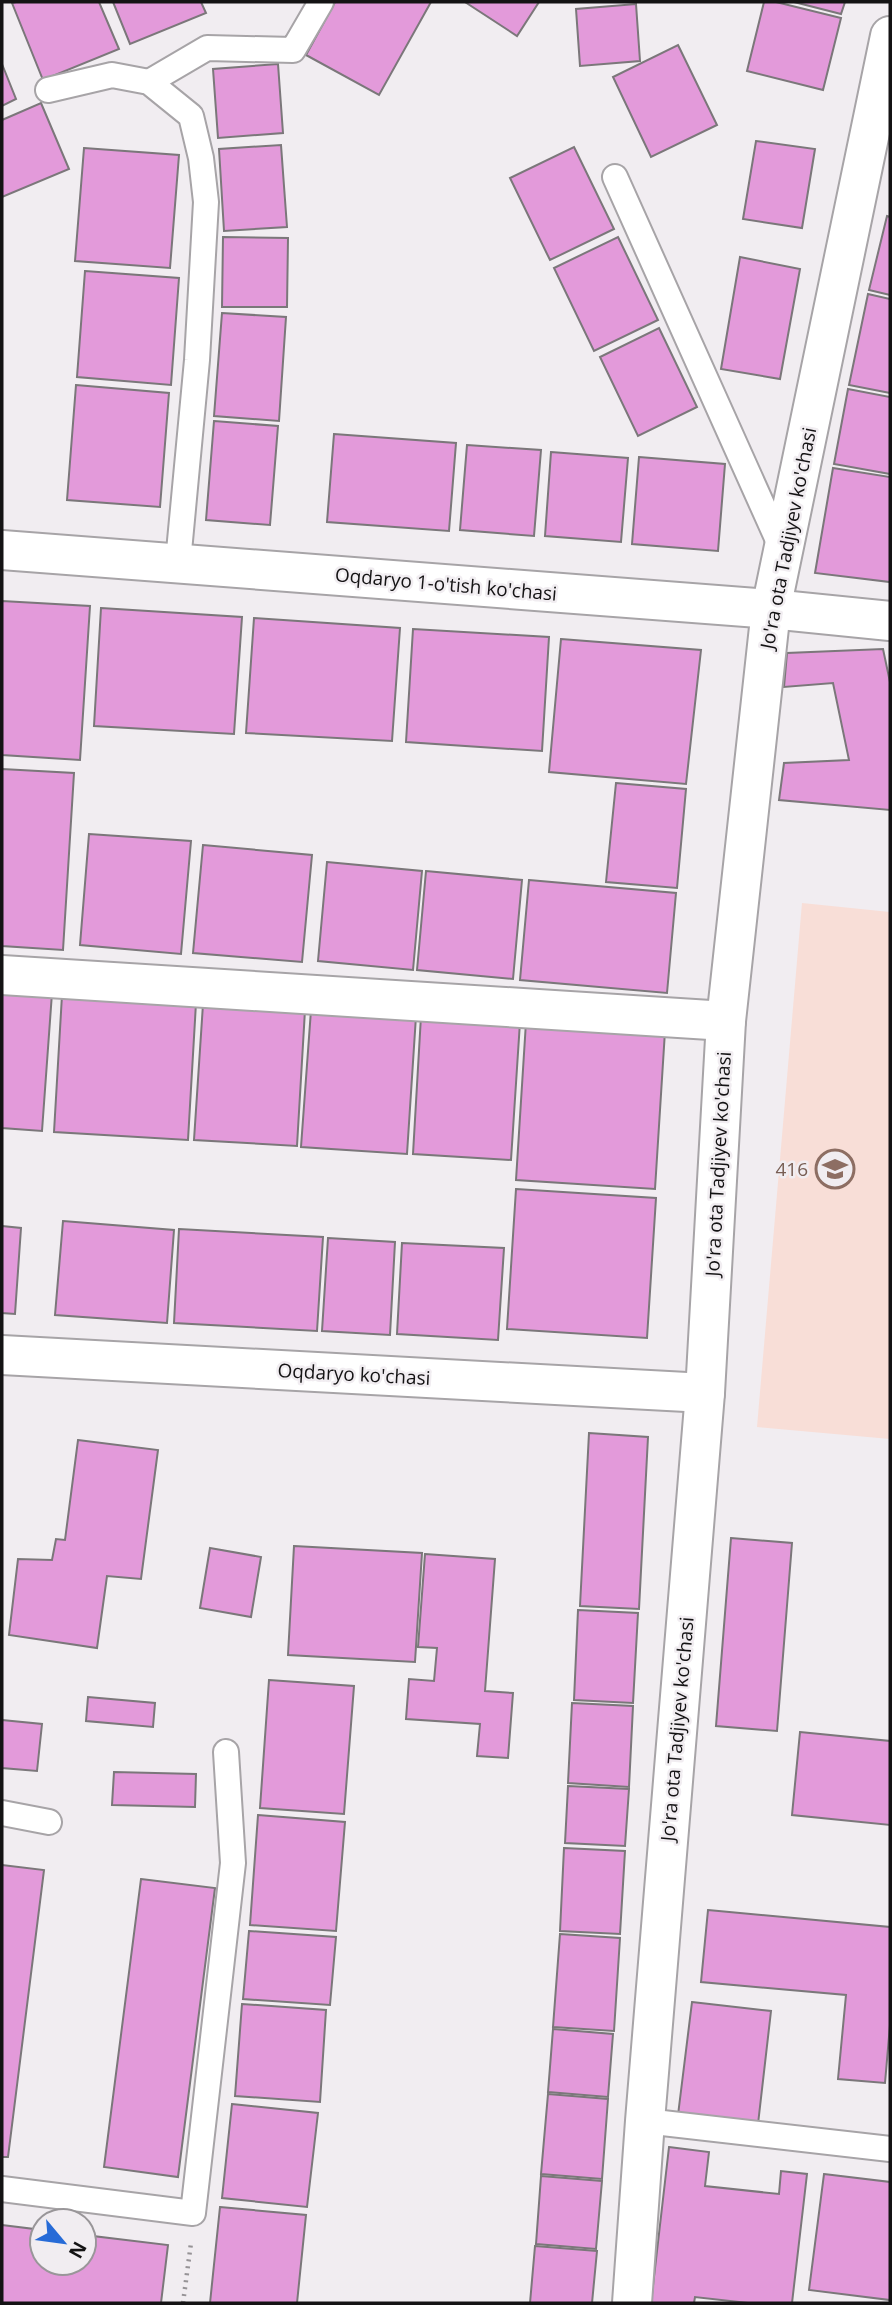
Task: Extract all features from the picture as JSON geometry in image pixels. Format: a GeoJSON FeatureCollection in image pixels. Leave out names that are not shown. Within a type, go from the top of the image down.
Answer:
{"type":"FeatureCollection","features":[{"type":"Feature","properties":{"kind":"street","name":"Jo'ra ota Tadjiyev ko'chasi"},"geometry":{"type":"LineString","coordinates":[[632,2303],[705,1393],[726,1021],[771,609],[890,36]]}},
{"type":"Feature","properties":{"kind":"street","name":"Oqdaryo 1-o'tish ko'chasi"},"geometry":{"type":"LineString","coordinates":[[2,550],[771,609],[890,621]]}},
{"type":"Feature","properties":{"kind":"street"},"geometry":{"type":"LineString","coordinates":[[2,975],[726,1021]]}},
{"type":"Feature","properties":{"kind":"street","name":"Oqdaryo ko'chasi"},"geometry":{"type":"LineString","coordinates":[[2,1355],[705,1393]]}},
{"type":"Feature","properties":{"kind":"lane"},"geometry":{"type":"LineString","coordinates":[[149,82],[207,48],[293,50],[321,2]]}},
{"type":"Feature","properties":{"kind":"lane"},"geometry":{"type":"LineString","coordinates":[[48,90],[112,75],[149,82],[191,116],[201,158],[206,202],[198,348],[178,562]]}},
{"type":"Feature","properties":{"kind":"lane"},"geometry":{"type":"LineString","coordinates":[[615,177],[783,550]]}},
{"type":"Feature","properties":{"kind":"lane"},"geometry":{"type":"LineString","coordinates":[[2,2189],[193,2213],[233,1863],[226,1752]]}},
{"type":"Feature","properties":{"kind":"lane"},"geometry":{"type":"LineString","coordinates":[[2,1813],[49,1822]]}},
{"type":"Feature","properties":{"kind":"lane"},"geometry":{"type":"LineString","coordinates":[[645,2121],[890,2149]]}},
{"type":"Feature","properties":{"kind":"shaded area","name":"416"},"geometry":{"type":"Polygon","coordinates":[[[802,903],[890,912],[890,1439],[757,1427],[802,903]]]}},
{"type":"Feature","properties":{"kind":"building"},"geometry":{"type":"Polygon","coordinates":[[[99,2],[119,49],[43,80],[12,3],[99,2]]]}},
{"type":"Feature","properties":{"kind":"building"},"geometry":{"type":"Polygon","coordinates":[[[113,2],[201,2],[206,13],[130,44],[113,2]]]}},
{"type":"Feature","properties":{"kind":"building"},"geometry":{"type":"Polygon","coordinates":[[[335,2],[431,2],[379,95],[306,55],[335,2]]]}},
{"type":"Feature","properties":{"kind":"building"},"geometry":{"type":"Polygon","coordinates":[[[465,2],[539,2],[517,36],[465,2]]]}},
{"type":"Feature","properties":{"kind":"building"},"geometry":{"type":"Polygon","coordinates":[[[764,2],[776,2],[841,18],[823,90],[747,71],[764,2]]]}},
{"type":"Feature","properties":{"kind":"building"},"geometry":{"type":"Polygon","coordinates":[[[794,2],[845,2],[841,14],[794,2]]]}},
{"type":"Feature","properties":{"kind":"building"},"geometry":{"type":"Polygon","coordinates":[[[636,4],[640,61],[580,66],[576,9],[636,4]]]}},
{"type":"Feature","properties":{"kind":"building"},"geometry":{"type":"Polygon","coordinates":[[[678,45],[717,125],[651,157],[613,77],[678,45]]]}},
{"type":"Feature","properties":{"kind":"building"},"geometry":{"type":"Polygon","coordinates":[[[2,64],[16,99],[2,106],[2,64]]]}},
{"type":"Feature","properties":{"kind":"building"},"geometry":{"type":"Polygon","coordinates":[[[278,64],[283,133],[218,138],[213,69],[278,64]]]}},
{"type":"Feature","properties":{"kind":"building"},"geometry":{"type":"Polygon","coordinates":[[[41,103],[69,169],[2,197],[2,120],[41,103]]]}},
{"type":"Feature","properties":{"kind":"building"},"geometry":{"type":"Polygon","coordinates":[[[756,141],[815,149],[802,228],[743,219],[756,141]]]}},
{"type":"Feature","properties":{"kind":"building"},"geometry":{"type":"Polygon","coordinates":[[[281,145],[287,227],[224,231],[219,149],[281,145]]]}},
{"type":"Feature","properties":{"kind":"building"},"geometry":{"type":"Polygon","coordinates":[[[574,147],[614,229],[550,260],[510,178],[574,147]]]}},
{"type":"Feature","properties":{"kind":"building"},"geometry":{"type":"Polygon","coordinates":[[[84,148],[179,155],[170,268],[75,261],[84,148]]]}},
{"type":"Feature","properties":{"kind":"building"},"geometry":{"type":"Polygon","coordinates":[[[887,216],[890,217],[890,295],[869,290],[887,216]]]}},
{"type":"Feature","properties":{"kind":"building"},"geometry":{"type":"Polygon","coordinates":[[[223,237],[288,238],[287,307],[222,307],[223,237]]]}},
{"type":"Feature","properties":{"kind":"building"},"geometry":{"type":"Polygon","coordinates":[[[618,237],[658,320],[594,351],[554,268],[618,237]]]}},
{"type":"Feature","properties":{"kind":"building"},"geometry":{"type":"Polygon","coordinates":[[[740,257],[800,269],[780,379],[721,369],[740,257]]]}},
{"type":"Feature","properties":{"kind":"building"},"geometry":{"type":"Polygon","coordinates":[[[85,271],[179,278],[171,385],[77,377],[85,271]]]}},
{"type":"Feature","properties":{"kind":"building"},"geometry":{"type":"Polygon","coordinates":[[[868,294],[890,299],[890,393],[849,385],[868,294]]]}},
{"type":"Feature","properties":{"kind":"building"},"geometry":{"type":"Polygon","coordinates":[[[222,313],[286,317],[279,421],[214,416],[222,313]]]}},
{"type":"Feature","properties":{"kind":"building"},"geometry":{"type":"Polygon","coordinates":[[[659,328],[697,407],[638,436],[600,357],[659,328]]]}},
{"type":"Feature","properties":{"kind":"building"},"geometry":{"type":"Polygon","coordinates":[[[76,385],[169,393],[160,507],[67,500],[76,385]]]}},
{"type":"Feature","properties":{"kind":"building"},"geometry":{"type":"Polygon","coordinates":[[[848,389],[890,397],[890,474],[834,464],[848,389]]]}},
{"type":"Feature","properties":{"kind":"building"},"geometry":{"type":"Polygon","coordinates":[[[214,421],[278,426],[270,525],[206,520],[214,421]]]}},
{"type":"Feature","properties":{"kind":"building"},"geometry":{"type":"Polygon","coordinates":[[[334,434],[456,443],[449,531],[327,522],[334,434]]]}},
{"type":"Feature","properties":{"kind":"building"},"geometry":{"type":"Polygon","coordinates":[[[467,445],[541,450],[534,536],[460,530],[467,445]]]}},
{"type":"Feature","properties":{"kind":"building"},"geometry":{"type":"Polygon","coordinates":[[[551,452],[628,458],[621,542],[545,536],[551,452]]]}},
{"type":"Feature","properties":{"kind":"building"},"geometry":{"type":"Polygon","coordinates":[[[639,457],[725,464],[718,551],[632,544],[639,457]]]}},
{"type":"Feature","properties":{"kind":"building"},"geometry":{"type":"Polygon","coordinates":[[[833,468],[890,477],[890,582],[815,573],[833,468]]]}},
{"type":"Feature","properties":{"kind":"building"},"geometry":{"type":"Polygon","coordinates":[[[2,601],[90,606],[80,760],[2,755],[2,601]]]}},
{"type":"Feature","properties":{"kind":"building"},"geometry":{"type":"Polygon","coordinates":[[[101,608],[242,617],[234,734],[94,726],[101,608]]]}},
{"type":"Feature","properties":{"kind":"building"},"geometry":{"type":"Polygon","coordinates":[[[254,618],[400,628],[392,741],[246,733],[254,618]]]}},
{"type":"Feature","properties":{"kind":"building"},"geometry":{"type":"Polygon","coordinates":[[[413,629],[549,637],[542,751],[406,742],[413,629]]]}},
{"type":"Feature","properties":{"kind":"building"},"geometry":{"type":"Polygon","coordinates":[[[561,639],[701,650],[686,784],[549,772],[561,639]]]}},
{"type":"Feature","properties":{"kind":"building"},"geometry":{"type":"Polygon","coordinates":[[[883,649],[890,682],[890,810],[779,800],[784,763],[849,760],[833,683],[784,687],[787,653],[883,649]]]}},
{"type":"Feature","properties":{"kind":"building"},"geometry":{"type":"Polygon","coordinates":[[[2,769],[74,773],[63,950],[2,946],[2,769]]]}},
{"type":"Feature","properties":{"kind":"building"},"geometry":{"type":"Polygon","coordinates":[[[616,783],[686,789],[677,888],[606,882],[616,783]]]}},
{"type":"Feature","properties":{"kind":"building"},"geometry":{"type":"Polygon","coordinates":[[[89,834],[191,841],[181,954],[80,945],[89,834]]]}},
{"type":"Feature","properties":{"kind":"building"},"geometry":{"type":"Polygon","coordinates":[[[203,845],[312,855],[302,962],[193,953],[203,845]]]}},
{"type":"Feature","properties":{"kind":"building"},"geometry":{"type":"Polygon","coordinates":[[[327,862],[422,871],[413,970],[318,961],[327,862]]]}},
{"type":"Feature","properties":{"kind":"building"},"geometry":{"type":"Polygon","coordinates":[[[426,871],[522,880],[513,979],[417,970],[426,871]]]}},
{"type":"Feature","properties":{"kind":"building"},"geometry":{"type":"Polygon","coordinates":[[[529,880],[676,893],[667,993],[520,980],[529,880]]]}},
{"type":"Feature","properties":{"kind":"building"},"geometry":{"type":"Polygon","coordinates":[[[2,990],[52,993],[42,1131],[2,1128],[2,990]]]}},
{"type":"Feature","properties":{"kind":"building"},"geometry":{"type":"Polygon","coordinates":[[[62,995],[196,1003],[188,1140],[54,1132],[62,995]]]}},
{"type":"Feature","properties":{"kind":"building"},"geometry":{"type":"Polygon","coordinates":[[[203,1004],[305,1010],[297,1146],[194,1140],[203,1004]]]}},
{"type":"Feature","properties":{"kind":"building"},"geometry":{"type":"Polygon","coordinates":[[[311,1010],[416,1016],[407,1154],[301,1147],[311,1010]]]}},
{"type":"Feature","properties":{"kind":"building"},"geometry":{"type":"Polygon","coordinates":[[[421,1016],[520,1022],[511,1160],[413,1154],[421,1016]]]}},
{"type":"Feature","properties":{"kind":"building"},"geometry":{"type":"Polygon","coordinates":[[[526,1022],[665,1031],[655,1189],[516,1180],[526,1022]]]}},
{"type":"Feature","properties":{"kind":"building"},"geometry":{"type":"Polygon","coordinates":[[[516,1189],[656,1198],[647,1338],[507,1329],[516,1189]]]}},
{"type":"Feature","properties":{"kind":"building"},"geometry":{"type":"Polygon","coordinates":[[[63,1221],[174,1230],[167,1323],[55,1315],[63,1221]]]}},
{"type":"Feature","properties":{"kind":"building"},"geometry":{"type":"Polygon","coordinates":[[[2,1226],[21,1228],[15,1314],[2,1313],[2,1226]]]}},
{"type":"Feature","properties":{"kind":"building"},"geometry":{"type":"Polygon","coordinates":[[[179,1229],[323,1237],[317,1331],[174,1323],[179,1229]]]}},
{"type":"Feature","properties":{"kind":"building"},"geometry":{"type":"Polygon","coordinates":[[[328,1238],[395,1242],[390,1335],[322,1331],[328,1238]]]}},
{"type":"Feature","properties":{"kind":"building"},"geometry":{"type":"Polygon","coordinates":[[[402,1243],[504,1248],[498,1340],[397,1334],[402,1243]]]}},
{"type":"Feature","properties":{"kind":"building"},"geometry":{"type":"Polygon","coordinates":[[[589,1433],[648,1437],[639,1609],[580,1606],[589,1433]]]}},
{"type":"Feature","properties":{"kind":"building"},"geometry":{"type":"Polygon","coordinates":[[[78,1440],[158,1450],[141,1579],[107,1576],[97,1648],[9,1635],[18,1559],[52,1560],[56,1539],[65,1540],[78,1440]]]}},
{"type":"Feature","properties":{"kind":"building"},"geometry":{"type":"Polygon","coordinates":[[[731,1538],[792,1543],[777,1731],[716,1726],[731,1538]]]}},
{"type":"Feature","properties":{"kind":"building"},"geometry":{"type":"Polygon","coordinates":[[[294,1546],[422,1553],[415,1662],[288,1655],[294,1546]]]}},
{"type":"Feature","properties":{"kind":"building"},"geometry":{"type":"Polygon","coordinates":[[[210,1548],[261,1557],[251,1617],[200,1608],[210,1548]]]}},
{"type":"Feature","properties":{"kind":"building"},"geometry":{"type":"Polygon","coordinates":[[[425,1554],[495,1559],[485,1691],[513,1693],[508,1758],[477,1756],[480,1724],[406,1719],[409,1679],[434,1681],[437,1648],[418,1647],[425,1554]]]}},
{"type":"Feature","properties":{"kind":"building"},"geometry":{"type":"Polygon","coordinates":[[[578,1610],[638,1613],[633,1703],[574,1700],[578,1610]]]}},
{"type":"Feature","properties":{"kind":"building"},"geometry":{"type":"Polygon","coordinates":[[[269,1680],[354,1686],[344,1814],[260,1808],[269,1680]]]}},
{"type":"Feature","properties":{"kind":"building"},"geometry":{"type":"Polygon","coordinates":[[[88,1697],[155,1703],[153,1727],[86,1721],[88,1697]]]}},
{"type":"Feature","properties":{"kind":"building"},"geometry":{"type":"Polygon","coordinates":[[[572,1703],[633,1706],[629,1787],[568,1783],[572,1703]]]}},
{"type":"Feature","properties":{"kind":"building"},"geometry":{"type":"Polygon","coordinates":[[[2,1720],[42,1724],[37,1771],[2,1768],[2,1720]]]}},
{"type":"Feature","properties":{"kind":"building"},"geometry":{"type":"Polygon","coordinates":[[[800,1732],[890,1741],[890,1825],[792,1815],[800,1732]]]}},
{"type":"Feature","properties":{"kind":"building"},"geometry":{"type":"Polygon","coordinates":[[[114,1772],[196,1774],[195,1807],[112,1805],[114,1772]]]}},
{"type":"Feature","properties":{"kind":"building"},"geometry":{"type":"Polygon","coordinates":[[[568,1786],[629,1789],[625,1846],[565,1843],[568,1786]]]}},
{"type":"Feature","properties":{"kind":"building"},"geometry":{"type":"Polygon","coordinates":[[[258,1815],[345,1822],[336,1931],[250,1925],[258,1815]]]}},
{"type":"Feature","properties":{"kind":"building"},"geometry":{"type":"Polygon","coordinates":[[[564,1848],[625,1851],[620,1934],[560,1931],[564,1848]]]}},
{"type":"Feature","properties":{"kind":"building"},"geometry":{"type":"Polygon","coordinates":[[[2,1865],[44,1870],[8,2157],[2,2157],[2,1865]]]}},
{"type":"Feature","properties":{"kind":"building"},"geometry":{"type":"Polygon","coordinates":[[[141,1879],[215,1888],[178,2177],[104,2167],[141,1879]]]}},
{"type":"Feature","properties":{"kind":"building"},"geometry":{"type":"Polygon","coordinates":[[[708,1910],[890,1927],[890,2025],[885,2083],[838,2079],[846,1995],[701,1982],[708,1910]]]}},
{"type":"Feature","properties":{"kind":"building"},"geometry":{"type":"Polygon","coordinates":[[[249,1931],[336,1937],[330,2005],[243,1999],[249,1931]]]}},
{"type":"Feature","properties":{"kind":"building"},"geometry":{"type":"Polygon","coordinates":[[[560,1934],[620,1938],[614,2031],[553,2027],[560,1934]]]}},
{"type":"Feature","properties":{"kind":"building"},"geometry":{"type":"Polygon","coordinates":[[[692,2002],[771,2011],[758,2124],[678,2115],[692,2002]]]}},
{"type":"Feature","properties":{"kind":"building"},"geometry":{"type":"Polygon","coordinates":[[[242,2004],[326,2010],[320,2102],[235,2096],[242,2004]]]}},
{"type":"Feature","properties":{"kind":"building"},"geometry":{"type":"Polygon","coordinates":[[[553,2029],[613,2034],[608,2097],[548,2092],[553,2029]]]}},
{"type":"Feature","properties":{"kind":"building"},"geometry":{"type":"Polygon","coordinates":[[[548,2094],[608,2099],[602,2179],[541,2174],[548,2094]]]}},
{"type":"Feature","properties":{"kind":"building"},"geometry":{"type":"Polygon","coordinates":[[[232,2104],[318,2113],[307,2207],[222,2198],[232,2104]]]}},
{"type":"Feature","properties":{"kind":"building"},"geometry":{"type":"Polygon","coordinates":[[[669,2147],[709,2152],[705,2186],[779,2194],[781,2171],[807,2174],[792,2303],[748,2303],[695,2297],[694,2303],[651,2303],[669,2147]]]}},
{"type":"Feature","properties":{"kind":"building"},"geometry":{"type":"Polygon","coordinates":[[[824,2174],[890,2182],[890,2300],[809,2290],[824,2174]]]}},
{"type":"Feature","properties":{"kind":"building"},"geometry":{"type":"Polygon","coordinates":[[[541,2176],[602,2181],[596,2249],[536,2244],[541,2176]]]}},
{"type":"Feature","properties":{"kind":"building"},"geometry":{"type":"Polygon","coordinates":[[[220,2207],[306,2215],[297,2303],[210,2303],[220,2207]]]}},
{"type":"Feature","properties":{"kind":"building"},"geometry":{"type":"Polygon","coordinates":[[[2,2225],[28,2228],[28,2277],[98,2277],[98,2237],[168,2245],[161,2303],[2,2303],[2,2225]]]}},
{"type":"Feature","properties":{"kind":"building"},"geometry":{"type":"Polygon","coordinates":[[[535,2246],[597,2251],[592,2303],[530,2303],[535,2246]]]}},
{"type":"Feature","properties":{"kind":"place","name":"416"},"geometry":{"type":"Point","coordinates":[835,1169]}}]}
